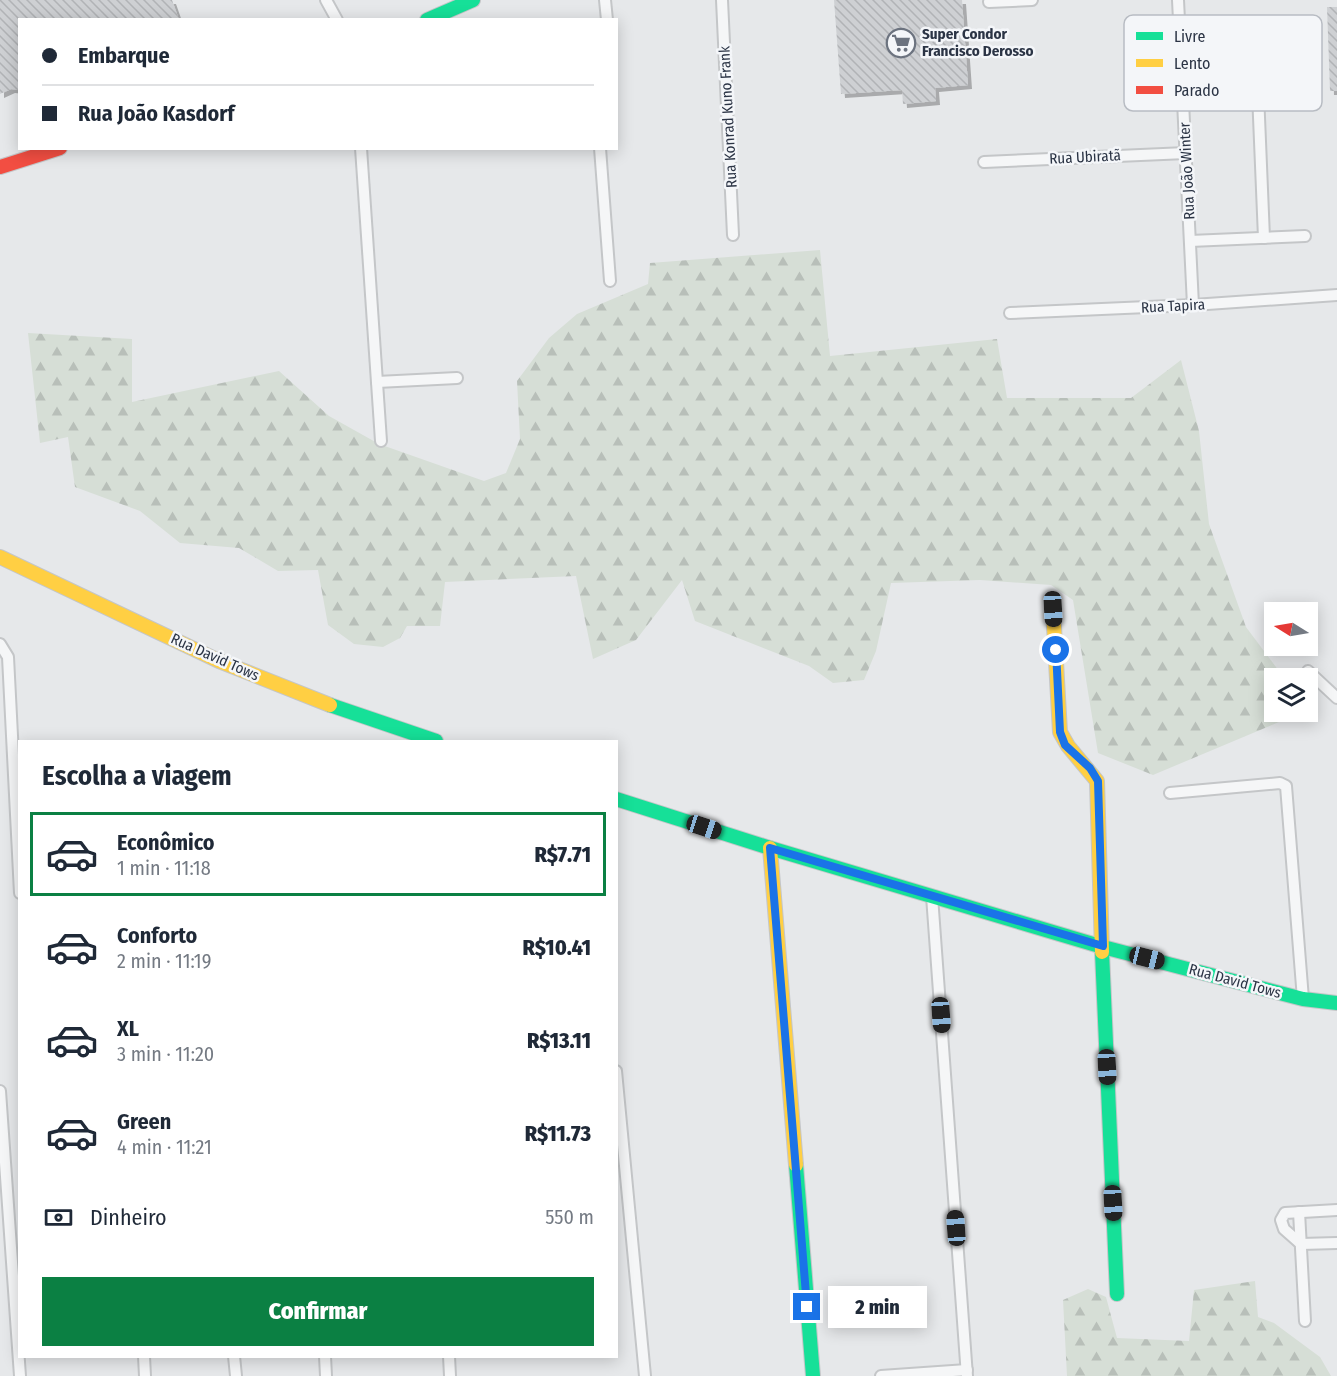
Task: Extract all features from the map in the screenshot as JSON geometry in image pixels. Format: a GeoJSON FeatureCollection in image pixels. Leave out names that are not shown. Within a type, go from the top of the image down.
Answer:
{"type":"FeatureCollection","features":[{"type":"Feature","properties":{"kind":"street"},"geometry":{"type":"LineString","coordinates":[[326,0],[336,18]]}},
{"type":"Feature","properties":{"kind":"street"},"geometry":{"type":"LineString","coordinates":[[432,18],[473,0]]}},
{"type":"Feature","properties":{"kind":"street"},"geometry":{"type":"LineString","coordinates":[[605,0],[607,18]]}},
{"type":"Feature","properties":{"kind":"street","name":"Rua Konrad Kuno Frank"},"geometry":{"type":"LineString","coordinates":[[722,0],[733,235]]}},
{"type":"Feature","properties":{"kind":"street"},"geometry":{"type":"LineString","coordinates":[[989,2],[1032,0]]}},
{"type":"Feature","properties":{"kind":"street","name":"Rua João Winter"},"geometry":{"type":"LineString","coordinates":[[1178,0],[1179,15]]}},
{"type":"Feature","properties":{"kind":"street","name":"Rua João Winter"},"geometry":{"type":"LineString","coordinates":[[1184,111],[1193,305]]}},
{"type":"Feature","properties":{"kind":"street"},"geometry":{"type":"LineString","coordinates":[[1259,111],[1264,238]]}},
{"type":"Feature","properties":{"kind":"street"},"geometry":{"type":"LineString","coordinates":[[0,166],[53,150]]}},
{"type":"Feature","properties":{"kind":"street"},"geometry":{"type":"LineString","coordinates":[[361,150],[381,441]]}},
{"type":"Feature","properties":{"kind":"street"},"geometry":{"type":"LineString","coordinates":[[600,150],[610,280]]}},
{"type":"Feature","properties":{"kind":"street","name":"Rua Ubiratã"},"geometry":{"type":"LineString","coordinates":[[984,162],[1186,153]]}},
{"type":"Feature","properties":{"kind":"street"},"geometry":{"type":"LineString","coordinates":[[1190,241],[1305,237]]}},
{"type":"Feature","properties":{"kind":"street","name":"Rua Tapira"},"geometry":{"type":"LineString","coordinates":[[1010,313],[1193,305],[1337,295]]}},
{"type":"Feature","properties":{"kind":"street"},"geometry":{"type":"LineString","coordinates":[[377,382],[457,378]]}},
{"type":"Feature","properties":{"kind":"street","name":"Rua David Tows"},"geometry":{"type":"LineString","coordinates":[[0,557],[219,661],[409,737],[429,740]]}},
{"type":"Feature","properties":{"kind":"street"},"geometry":{"type":"LineString","coordinates":[[1053,609],[1060,732],[1065,745],[1090,768],[1098,781],[1117,1294]]}},
{"type":"Feature","properties":{"kind":"street"},"geometry":{"type":"LineString","coordinates":[[0,644],[8,657],[18,854]]}},
{"type":"Feature","properties":{"kind":"street"},"geometry":{"type":"LineString","coordinates":[[1318,680],[1337,698]]}},
{"type":"Feature","properties":{"kind":"street"},"geometry":{"type":"LineString","coordinates":[[1170,792],[1280,783],[1287,786],[1303,999]]}},
{"type":"Feature","properties":{"kind":"street","name":"Rua David Tows"},"geometry":{"type":"LineString","coordinates":[[618,800],[770,848],[1103,946],[1303,999],[1337,1003]]}},
{"type":"Feature","properties":{"kind":"street"},"geometry":{"type":"LineString","coordinates":[[770,848],[813,1376]]}},
{"type":"Feature","properties":{"kind":"street"},"geometry":{"type":"LineString","coordinates":[[880,1376],[967,1373],[932,896]]}},
{"type":"Feature","properties":{"kind":"street"},"geometry":{"type":"LineString","coordinates":[[0,1091],[18,1348]]}},
{"type":"Feature","properties":{"kind":"street"},"geometry":{"type":"LineString","coordinates":[[618,1092],[645,1376]]}},
{"type":"Feature","properties":{"kind":"street"},"geometry":{"type":"LineString","coordinates":[[1337,1210],[1285,1213],[1281,1220],[1284,1229],[1301,1244],[1337,1244]]}},
{"type":"Feature","properties":{"kind":"street"},"geometry":{"type":"LineString","coordinates":[[1299,1212],[1305,1321]]}},
{"type":"Feature","properties":{"kind":"street"},"geometry":{"type":"LineString","coordinates":[[19,1358],[20,1376]]}},
{"type":"Feature","properties":{"kind":"street"},"geometry":{"type":"LineString","coordinates":[[144,1358],[145,1376]]}},
{"type":"Feature","properties":{"kind":"street"},"geometry":{"type":"LineString","coordinates":[[234,1358],[236,1376]]}},
{"type":"Feature","properties":{"kind":"street"},"geometry":{"type":"LineString","coordinates":[[325,1358],[327,1376]]}},
{"type":"Feature","properties":{"kind":"street"},"geometry":{"type":"LineString","coordinates":[[449,1358],[450,1376]]}},
{"type":"Feature","properties":{"kind":"green space"},"geometry":{"type":"Polygon","coordinates":[[[820,250],[830,356],[997,339],[1007,398],[1131,398],[1181,360],[1199,431],[1209,524],[1246,627],[1264,651],[1264,656],[1268,656],[1277,668],[1264,668],[1264,722],[1279,722],[1153,775],[1098,753],[1073,600],[1051,585],[980,580],[891,583],[876,651],[864,680],[833,683],[809,666],[695,621],[682,580],[636,640],[593,659],[576,576],[445,582],[440,626],[407,626],[400,638],[383,647],[354,644],[328,625],[318,570],[278,571],[239,548],[180,543],[140,511],[75,487],[68,437],[40,443],[28,333],[132,339],[132,402],[279,371],[329,416],[379,444],[484,481],[506,473],[520,439],[517,381],[549,338],[577,314],[648,284],[650,263],[820,250]]]}},
{"type":"Feature","properties":{"kind":"green space"},"geometry":{"type":"Polygon","coordinates":[[[1255,1281],[1258,1317],[1274,1323],[1320,1357],[1331,1376],[1067,1376],[1063,1300],[1088,1289],[1106,1297],[1117,1338],[1189,1341],[1194,1290],[1255,1281]]]}},
{"type":"Feature","properties":{"kind":"building"},"geometry":{"type":"Polygon","coordinates":[[[0,0],[172,0],[178,18],[18,18],[18,90],[11,89],[0,94],[0,0]]]}},
{"type":"Feature","properties":{"kind":"building","name":"Super Condor Francisco Derosso"},"geometry":{"type":"Polygon","coordinates":[[[834,0],[962,0],[968,85],[935,88],[936,101],[903,104],[902,90],[841,94],[834,0]]]}},
{"type":"Feature","properties":{"kind":"building"},"geometry":{"type":"Polygon","coordinates":[[[1327,7],[1337,7],[1337,91],[1330,91],[1327,7]]]}},
{"type":"Feature","properties":{"kind":"traffic: fast"},"geometry":{"type":"LineString","coordinates":[[432,18],[473,0]]}},
{"type":"Feature","properties":{"kind":"traffic: fast"},"geometry":{"type":"LineString","coordinates":[[330,705],[433,740]]}},
{"type":"Feature","properties":{"kind":"traffic: fast"},"geometry":{"type":"LineString","coordinates":[[618,800],[770,848],[1103,947],[1303,999],[1337,1003]]}},
{"type":"Feature","properties":{"kind":"traffic: fast"},"geometry":{"type":"LineString","coordinates":[[1102,952],[1117,1294]]}},
{"type":"Feature","properties":{"kind":"traffic: fast"},"geometry":{"type":"LineString","coordinates":[[796,1165],[813,1376]]}},
{"type":"Feature","properties":{"kind":"traffic: slow"},"geometry":{"type":"LineString","coordinates":[[0,557],[219,661],[330,705]]}},
{"type":"Feature","properties":{"kind":"traffic: slow"},"geometry":{"type":"LineString","coordinates":[[1053,609],[1060,732],[1068,746],[1097,781],[1102,952]]}},
{"type":"Feature","properties":{"kind":"traffic: slow"},"geometry":{"type":"LineString","coordinates":[[770,848],[796,1165]]}},
{"type":"Feature","properties":{"kind":"traffic: jam"},"geometry":{"type":"LineString","coordinates":[[0,167],[54,150]]}},
{"type":"Feature","properties":{"kind":"place","name":"Super Condor Francisco Derosso"},"geometry":{"type":"Point","coordinates":[901,43]}},
{"type":"Feature","properties":{"kind":"route"},"geometry":{"type":"LineString","coordinates":[[807,1307],[770,848],[1103,946],[1098,781],[1090,768],[1065,745],[1060,732],[1056,650]]}}]}
